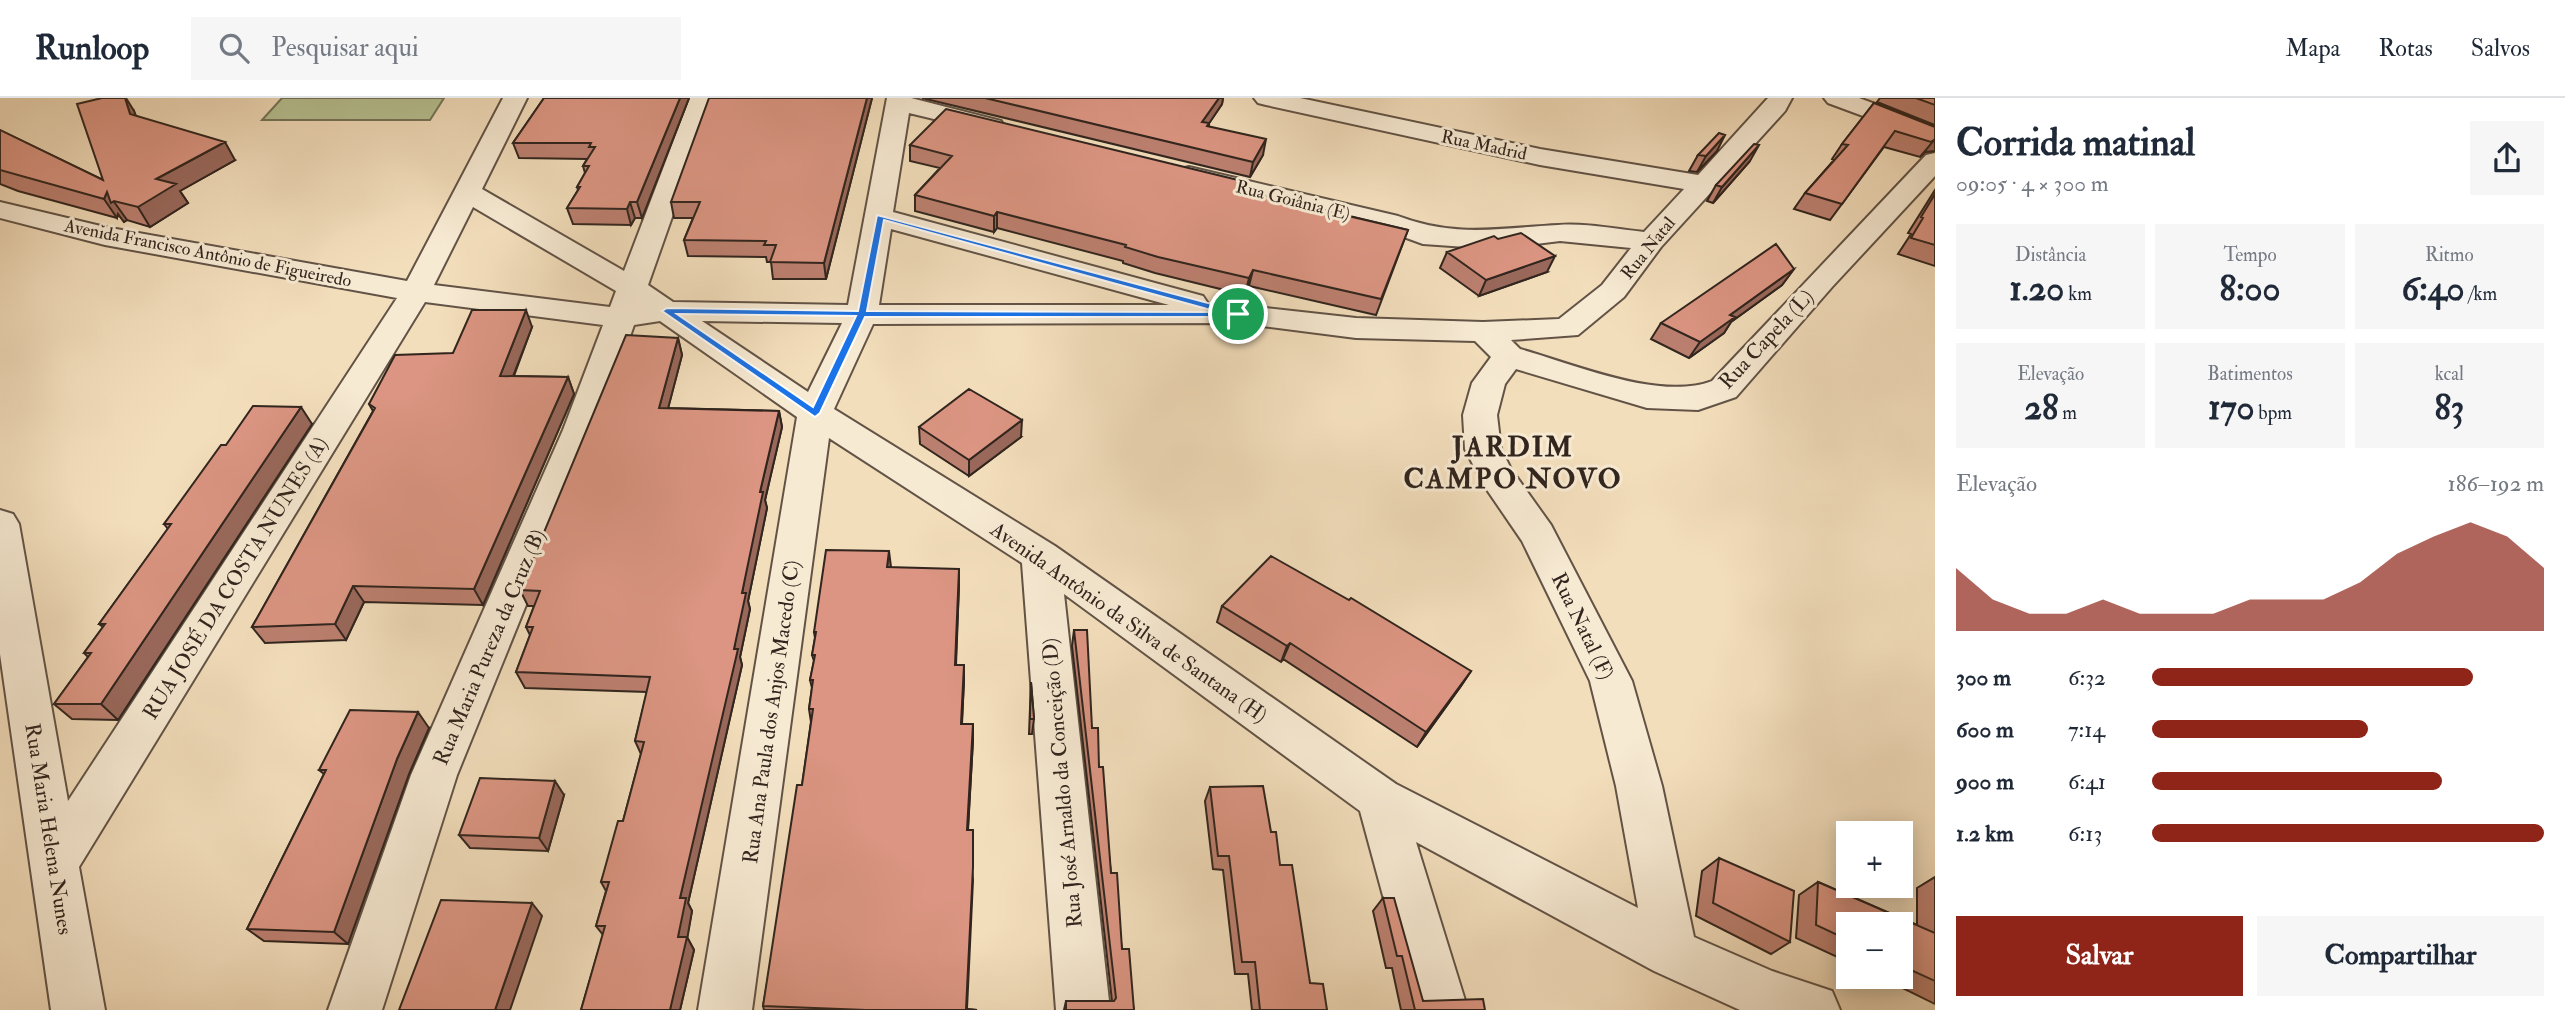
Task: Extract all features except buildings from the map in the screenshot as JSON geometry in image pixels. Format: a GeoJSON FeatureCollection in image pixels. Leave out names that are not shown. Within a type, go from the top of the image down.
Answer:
{"type":"FeatureCollection","features":[{"type":"Feature","properties":{"kind":"street","name":"RUA JOSÉ DA COSTA NUNES (A)"},"geometry":{"type":"LineString","coordinates":[[54,864],[416,292],[515,98]]}},
{"type":"Feature","properties":{"kind":"street","name":"Rua Maria Pureza da Cruz (B)"},"geometry":{"type":"LineString","coordinates":[[355,1010],[434,775],[580,430],[702,98]]}},
{"type":"Feature","properties":{"kind":"street","name":"Rua Madrid"},"geometry":{"type":"LineString","coordinates":[[1266,98],[1540,157],[1704,184]]}},
{"type":"Feature","properties":{"kind":"street","name":"Rua Natal"},"geometry":{"type":"LineString","coordinates":[[1496,344],[1567,328],[1613,291],[1651,241],[1780,98]]}},
{"type":"Feature","properties":{"kind":"street"},"geometry":{"type":"LineString","coordinates":[[1836,98],[1916,128],[1935,138]]}},
{"type":"Feature","properties":{"kind":"street"},"geometry":{"type":"LineString","coordinates":[[899,100],[1020,133]]}},
{"type":"Feature","properties":{"kind":"street","name":"Rua Ana Paula dos Anjos Macedo (C)"},"geometry":{"type":"LineString","coordinates":[[725,1010],[815,413],[862,314],[899,100]]}},
{"type":"Feature","properties":{"kind":"street","name":"Rua Capela (L)"},"geometry":{"type":"LineString","coordinates":[[1496,344],[1647,397],[1698,399],[1724,389],[1821,281],[1935,161]]}},
{"type":"Feature","properties":{"kind":"street","name":"Rua Goiânia (E)"},"geometry":{"type":"LineString","coordinates":[[1169,170],[1388,222],[1423,235],[1495,240],[1560,233],[1651,241]]}},
{"type":"Feature","properties":{"kind":"street"},"geometry":{"type":"LineString","coordinates":[[467,192],[626,302]]}},
{"type":"Feature","properties":{"kind":"street","name":"Avenida Francisco Antônio de Figueiredo"},"geometry":{"type":"LineString","coordinates":[[0,210],[105,236],[416,292],[626,302],[667,311],[972,316],[1238,314]]}},
{"type":"Feature","properties":{"kind":"street"},"geometry":{"type":"LineString","coordinates":[[880,217],[1238,314],[1496,344]]}},
{"type":"Feature","properties":{"kind":"street","name":"Avenida Antônio da Silva de Santana (H)"},"geometry":{"type":"LineString","coordinates":[[667,311],[815,413],[1041,556],[1380,799],[1672,953],[1786,1005]]}},
{"type":"Feature","properties":{"kind":"street","name":"Rua Natal (F)"},"geometry":{"type":"LineString","coordinates":[[1496,344],[1480,415],[1483,449],[1496,475],[1538,535],[1611,681],[1639,786],[1672,953]]}},
{"type":"Feature","properties":{"kind":"street","name":"Rua Maria Helena Nunes"},"geometry":{"type":"LineString","coordinates":[[0,524],[78,1010]]}},
{"type":"Feature","properties":{"kind":"street","name":"Rua José Arnaldo da Conceição (D)"},"geometry":{"type":"LineString","coordinates":[[1041,556],[1083,1010]]}},
{"type":"Feature","properties":{"kind":"street"},"geometry":{"type":"LineString","coordinates":[[1380,799],[1441,1010]]}},
{"type":"Feature","properties":{"kind":"green space"},"geometry":{"type":"Polygon","coordinates":[[[282,98],[444,98],[430,120],[262,120],[282,98]]]}},
{"type":"Feature","properties":{"kind":"district","name":"JARDIM CAMPO NOVO"},"geometry":{"type":"Point","coordinates":[1513,462]}},
{"type":"Feature","properties":{"kind":"route"},"geometry":{"type":"LineString","coordinates":[[1238,314],[880,217],[862,314],[815,413],[667,311],[862,314],[972,316],[1238,314]]}}]}
